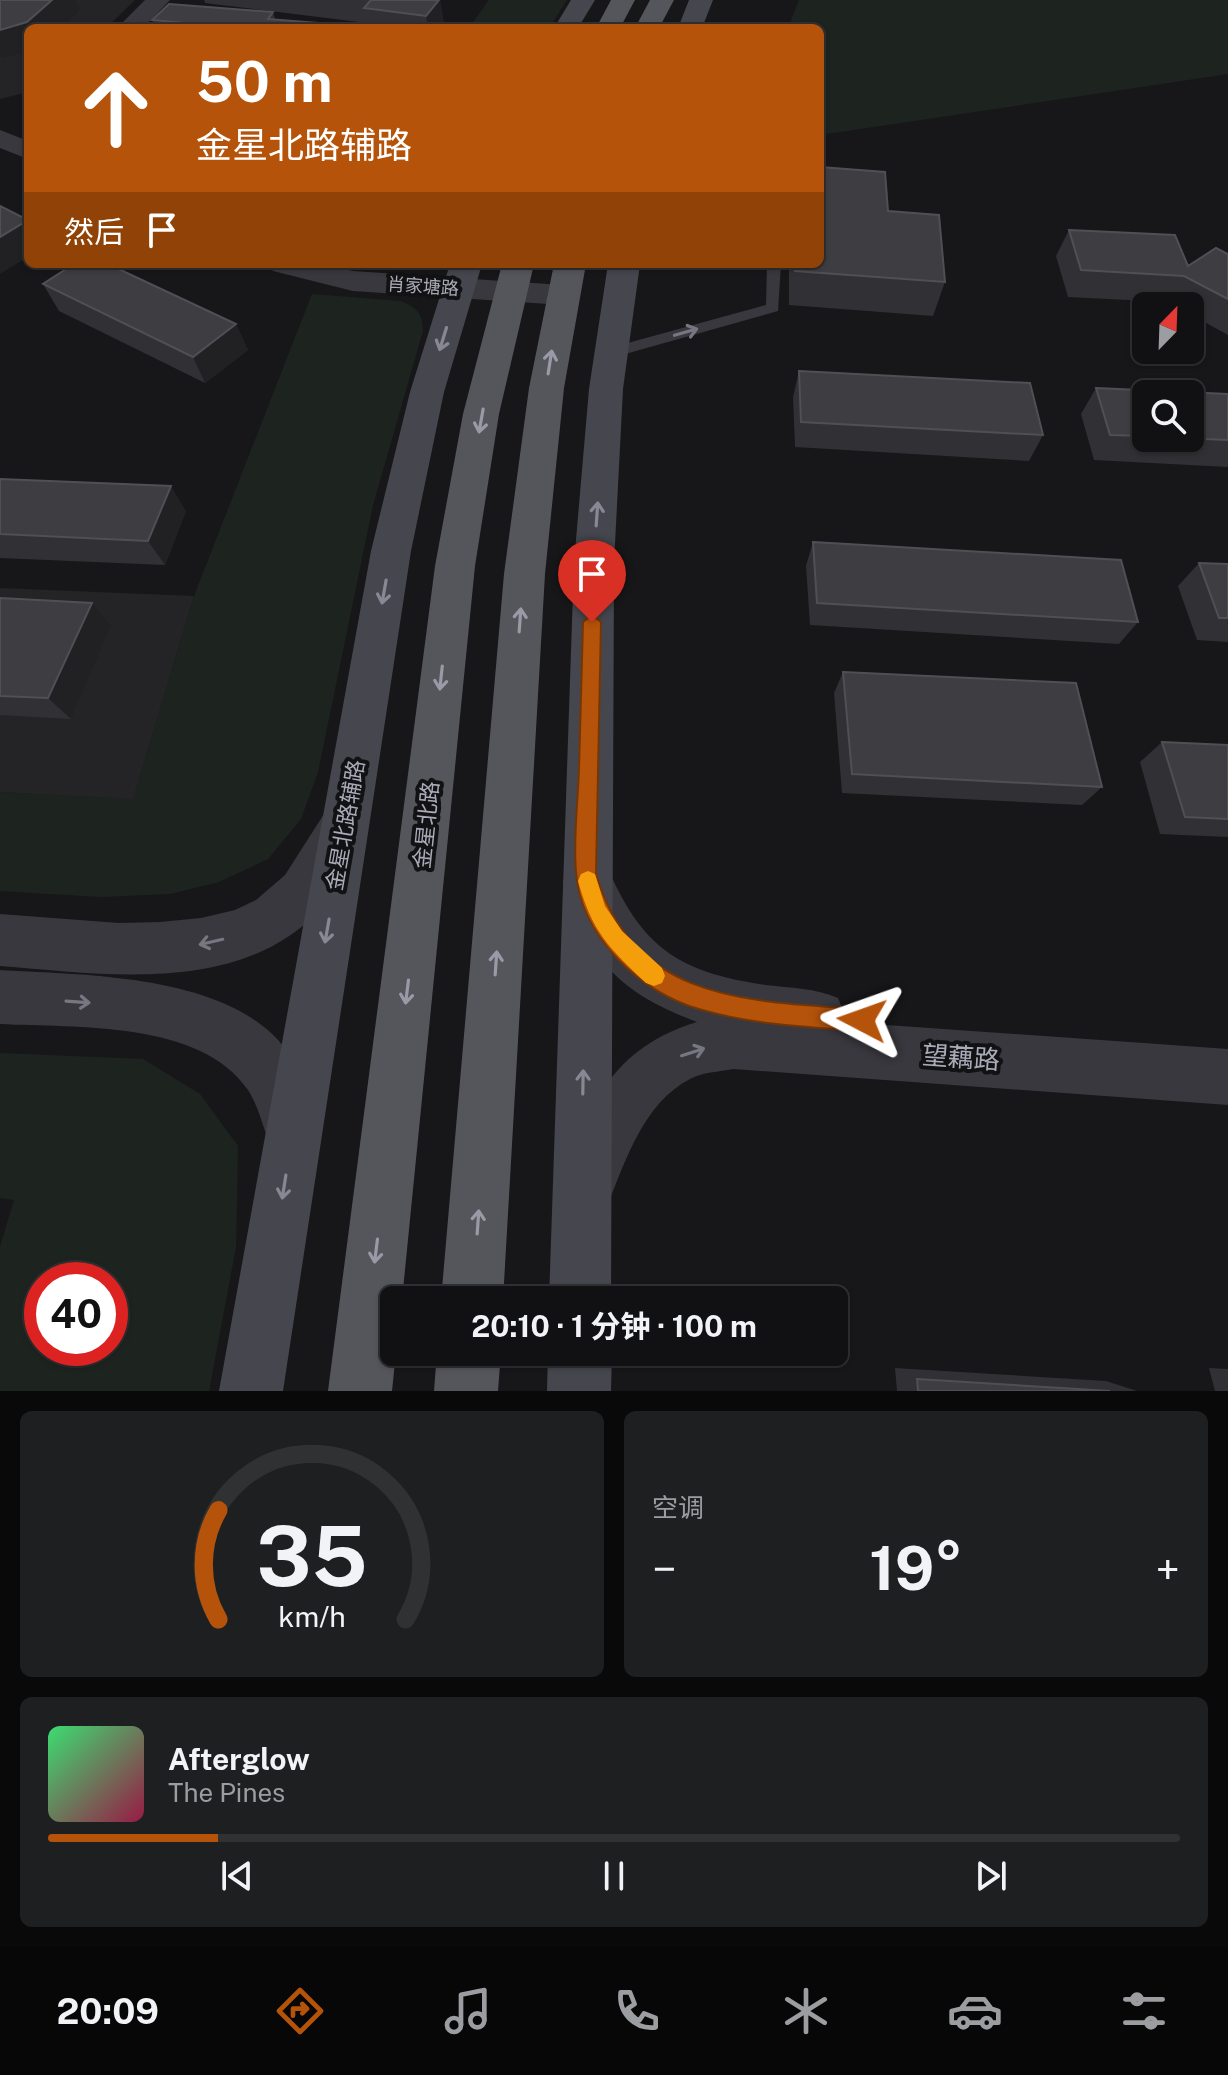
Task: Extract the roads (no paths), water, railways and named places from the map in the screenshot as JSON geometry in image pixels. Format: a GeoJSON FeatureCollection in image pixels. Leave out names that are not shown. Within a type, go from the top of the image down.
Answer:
{"type":"FeatureCollection","features":[{"type":"Feature","properties":{"kind":"main road"},"geometry":{"type":"LineString","coordinates":[[568,24],[583,0]]}},
{"type":"Feature","properties":{"kind":"main road"},"geometry":{"type":"LineString","coordinates":[[610,24],[623,0]]}},
{"type":"Feature","properties":{"kind":"main road"},"geometry":{"type":"LineString","coordinates":[[649,24],[662,0]]}},
{"type":"Feature","properties":{"kind":"main road"},"geometry":{"type":"LineString","coordinates":[[692,24],[701,0]]}},
{"type":"Feature","properties":{"kind":"main road"},"geometry":{"type":"LineString","coordinates":[[580,1286],[594,563],[611,353],[623,268]]}},
{"type":"Feature","properties":{"kind":"main road","name":"金星北路辅路"},"geometry":{"type":"LineString","coordinates":[[251,1391],[391,551],[427,392],[462,277]]}},
{"type":"Feature","properties":{"kind":"main road","name":"金星北路"},"geometry":{"type":"LineString","coordinates":[[360,1391],[443,656],[496,338],[514,279]]}},
{"type":"Feature","properties":{"kind":"main road"},"geometry":{"type":"LineString","coordinates":[[473,1286],[524,571],[537,444],[566,282]]}},
{"type":"Feature","properties":{"kind":"main road"},"geometry":{"type":"LineString","coordinates":[[466,1391],[468,1366]]}},
{"type":"Feature","properties":{"kind":"main road"},"geometry":{"type":"LineString","coordinates":[[579,1391],[580,1366]]}},
{"type":"Feature","properties":{"kind":"street"},"geometry":{"type":"LineString","coordinates":[[133,24],[158,0]]}},
{"type":"Feature","properties":{"kind":"street"},"geometry":{"type":"LineString","coordinates":[[145,24],[169,0]]}},
{"type":"Feature","properties":{"kind":"street","name":"肖家塘路"},"geometry":{"type":"LineString","coordinates":[[300,268],[353,281],[462,277]]}},
{"type":"Feature","properties":{"kind":"street","name":"肖家塘路"},"geometry":{"type":"LineString","coordinates":[[343,268],[566,282]]}},
{"type":"Feature","properties":{"kind":"street"},"geometry":{"type":"LineString","coordinates":[[0,940],[181,948],[222,939],[268,921],[301,895],[325,863],[345,820]]}},
{"type":"Feature","properties":{"kind":"street","name":"望藕路"},"geometry":{"type":"LineString","coordinates":[[586,874],[596,911],[614,938],[665,984],[698,998],[770,1013],[1228,1048]]}},
{"type":"Feature","properties":{"kind":"street"},"geometry":{"type":"LineString","coordinates":[[0,997],[91,1003],[169,1013],[229,1036],[252,1053],[273,1078],[285,1103],[293,1133]]}},
{"type":"Feature","properties":{"kind":"street","name":"望藕路"},"geometry":{"type":"LineString","coordinates":[[582,1196],[602,1146],[633,1090],[657,1069],[688,1051],[733,1042],[1228,1077]]}},
{"type":"Feature","properties":{"kind":"lane"},"geometry":{"type":"LineString","coordinates":[[611,353],[773,308],[774,268]]}}]}
